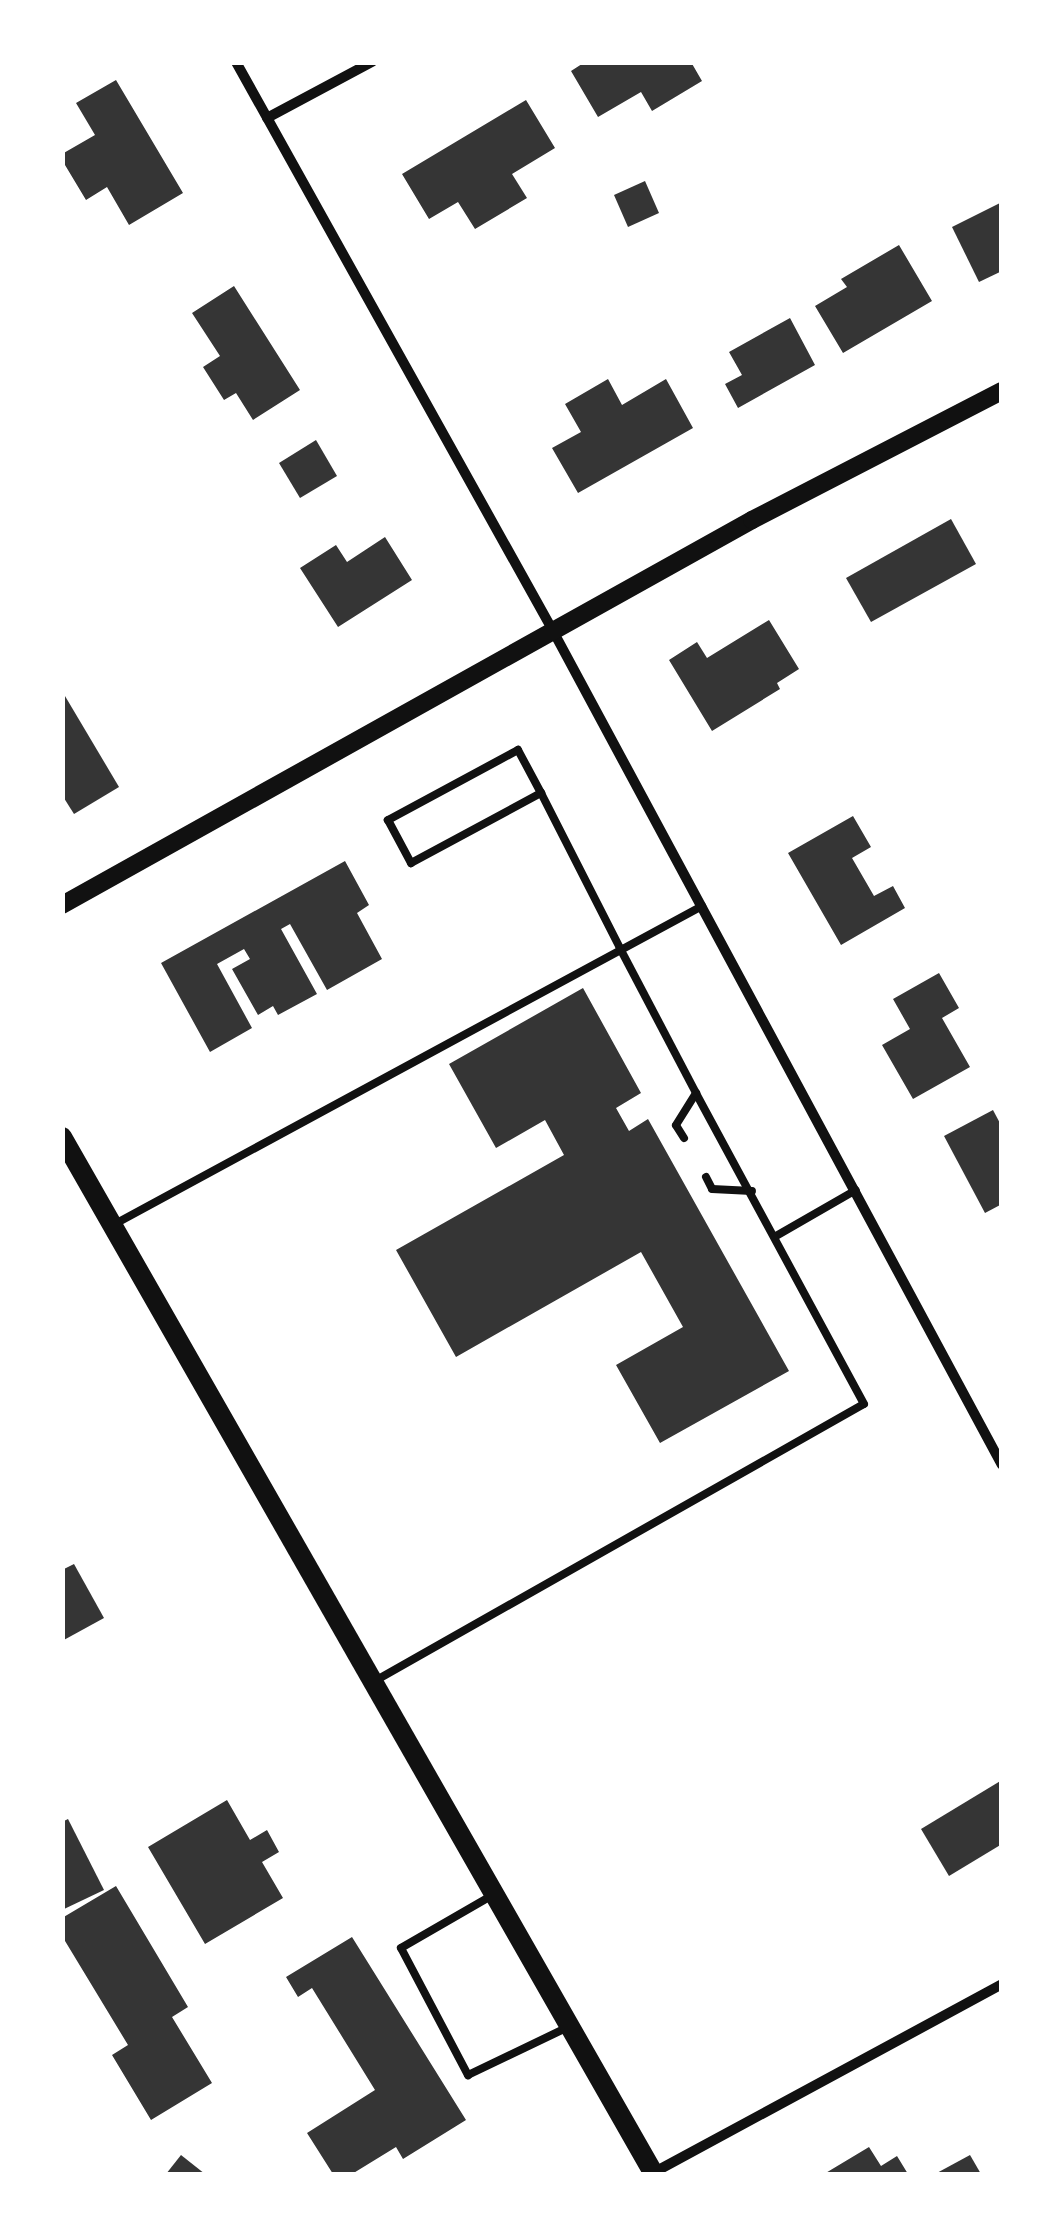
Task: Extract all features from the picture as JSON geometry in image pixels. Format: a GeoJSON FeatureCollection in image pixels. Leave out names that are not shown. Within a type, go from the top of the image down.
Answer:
{"type":"FeatureCollection","features":[{"type":"Feature","properties":{"kind":"main road"},"geometry":{"type":"LineString","coordinates":[[62,1137],[653,2174]]}},
{"type":"Feature","properties":{"kind":"street"},"geometry":{"type":"LineString","coordinates":[[236,62],[552,629],[1002,1465]]}},
{"type":"Feature","properties":{"kind":"street"},"geometry":{"type":"LineString","coordinates":[[266,118],[372,62]]}},
{"type":"Feature","properties":{"kind":"street"},"geometry":{"type":"LineString","coordinates":[[62,905],[552,629],[1002,391]]}},
{"type":"Feature","properties":{"kind":"street"},"geometry":{"type":"LineString","coordinates":[[653,2174],[1002,1984]]}},
{"type":"Feature","properties":{"kind":"lane"},"geometry":{"type":"LineString","coordinates":[[373,1682],[864,1404],[696,1093],[518,750],[388,820],[411,864],[540,793]]}},
{"type":"Feature","properties":{"kind":"lane"},"geometry":{"type":"LineString","coordinates":[[113,1226],[702,906]]}},
{"type":"Feature","properties":{"kind":"lane"},"geometry":{"type":"LineString","coordinates":[[684,1138],[676,1125],[696,1093]]}},
{"type":"Feature","properties":{"kind":"lane"},"geometry":{"type":"LineString","coordinates":[[706,1178],[712,1190],[752,1191]]}},
{"type":"Feature","properties":{"kind":"lane"},"geometry":{"type":"LineString","coordinates":[[776,1236],[856,1190]]}},
{"type":"Feature","properties":{"kind":"lane"},"geometry":{"type":"LineString","coordinates":[[494,1894],[402,1948],[468,2075],[570,2026]]}},
{"type":"Feature","properties":{"kind":"building"},"geometry":{"type":"Polygon","coordinates":[[[585,62],[691,62],[702,81],[652,111],[641,92],[598,117],[571,71],[585,62]]]}},
{"type":"Feature","properties":{"kind":"building"},"geometry":{"type":"Polygon","coordinates":[[[116,80],[183,193],[129,225],[107,187],[86,200],[62,160],[62,154],[95,135],[76,103],[116,80]]]}},
{"type":"Feature","properties":{"kind":"building"},"geometry":{"type":"Polygon","coordinates":[[[526,100],[555,148],[512,174],[527,198],[475,229],[458,202],[429,219],[402,174],[526,100]]]}},
{"type":"Feature","properties":{"kind":"building"},"geometry":{"type":"Polygon","coordinates":[[[645,181],[659,213],[628,227],[614,195],[645,181]]]}},
{"type":"Feature","properties":{"kind":"building"},"geometry":{"type":"Polygon","coordinates":[[[1002,202],[1002,271],[979,282],[952,227],[1002,202]]]}},
{"type":"Feature","properties":{"kind":"building"},"geometry":{"type":"Polygon","coordinates":[[[899,245],[932,301],[843,353],[815,306],[847,287],[841,279],[899,245]]]}},
{"type":"Feature","properties":{"kind":"building"},"geometry":{"type":"Polygon","coordinates":[[[234,286],[300,390],[253,420],[236,393],[224,400],[203,367],[220,356],[192,313],[234,286]]]}},
{"type":"Feature","properties":{"kind":"building"},"geometry":{"type":"Polygon","coordinates":[[[790,318],[815,365],[738,408],[725,384],[742,375],[729,352],[790,318]]]}},
{"type":"Feature","properties":{"kind":"building"},"geometry":{"type":"Polygon","coordinates":[[[608,379],[622,405],[666,379],[693,428],[578,493],[552,448],[581,432],[565,404],[608,379]]]}},
{"type":"Feature","properties":{"kind":"building"},"geometry":{"type":"Polygon","coordinates":[[[316,440],[337,476],[300,498],[279,463],[316,440]]]}},
{"type":"Feature","properties":{"kind":"building"},"geometry":{"type":"Polygon","coordinates":[[[951,519],[976,564],[871,622],[846,578],[951,519]]]}},
{"type":"Feature","properties":{"kind":"building"},"geometry":{"type":"Polygon","coordinates":[[[385,537],[412,580],[338,627],[300,568],[336,545],[347,562],[385,537]]]}},
{"type":"Feature","properties":{"kind":"building"},"geometry":{"type":"Polygon","coordinates":[[[769,620],[799,669],[777,683],[780,689],[712,731],[669,660],[697,642],[707,658],[769,620]]]}},
{"type":"Feature","properties":{"kind":"building"},"geometry":{"type":"Polygon","coordinates":[[[62,691],[119,787],[74,814],[62,795],[62,691]]]}},
{"type":"Feature","properties":{"kind":"building"},"geometry":{"type":"Polygon","coordinates":[[[853,816],[871,847],[852,858],[874,896],[893,886],[905,908],[841,945],[788,853],[853,816]]]}},
{"type":"Feature","properties":{"kind":"building"},"geometry":{"type":"Polygon","coordinates":[[[345,861],[369,905],[357,913],[382,959],[327,990],[290,924],[281,929],[317,994],[278,1015],[273,1006],[258,1015],[232,969],[250,959],[244,949],[217,964],[252,1028],[210,1052],[161,963],[345,861]]]}},
{"type":"Feature","properties":{"kind":"building"},"geometry":{"type":"Polygon","coordinates":[[[939,973],[959,1008],[942,1018],[970,1067],[913,1099],[882,1045],[910,1029],[893,999],[939,973]]]}},
{"type":"Feature","properties":{"kind":"building"},"geometry":{"type":"Polygon","coordinates":[[[583,988],[641,1093],[616,1108],[629,1131],[648,1119],[789,1371],[660,1443],[616,1365],[683,1327],[641,1252],[456,1357],[396,1250],[564,1155],[545,1120],[496,1148],[449,1064],[583,988]]]}},
{"type":"Feature","properties":{"kind":"building"},"geometry":{"type":"Polygon","coordinates":[[[993,1110],[1002,1127],[1002,1204],[985,1213],[944,1136],[993,1110]]]}},
{"type":"Feature","properties":{"kind":"building"},"geometry":{"type":"Polygon","coordinates":[[[74,1564],[104,1618],[62,1641],[62,1570],[74,1564]]]}},
{"type":"Feature","properties":{"kind":"building"},"geometry":{"type":"Polygon","coordinates":[[[1002,1780],[1002,1844],[949,1876],[921,1829],[1002,1780]]]}},
{"type":"Feature","properties":{"kind":"building"},"geometry":{"type":"Polygon","coordinates":[[[227,1800],[250,1840],[267,1830],[279,1852],[262,1862],[283,1898],[205,1944],[148,1847],[227,1800]]]}},
{"type":"Feature","properties":{"kind":"building"},"geometry":{"type":"Polygon","coordinates":[[[68,1819],[104,1890],[62,1910],[62,1822],[68,1819]]]}},
{"type":"Feature","properties":{"kind":"building"},"geometry":{"type":"Polygon","coordinates":[[[116,1886],[188,2007],[172,2017],[212,2083],[151,2120],[112,2055],[128,2045],[62,1936],[62,1918],[116,1886]]]}},
{"type":"Feature","properties":{"kind":"building"},"geometry":{"type":"Polygon","coordinates":[[[352,1937],[466,2120],[403,2159],[396,2147],[352,2174],[333,2174],[307,2133],[375,2090],[312,1988],[298,1997],[286,1977],[352,1937]]]}},
{"type":"Feature","properties":{"kind":"building"},"geometry":{"type":"Polygon","coordinates":[[[869,2147],[881,2166],[897,2156],[908,2174],[824,2174],[869,2147]]]}},
{"type":"Feature","properties":{"kind":"building"},"geometry":{"type":"Polygon","coordinates":[[[181,2155],[205,2174],[166,2174],[181,2155]]]}},
{"type":"Feature","properties":{"kind":"building"},"geometry":{"type":"Polygon","coordinates":[[[970,2155],[981,2174],[935,2174],[970,2155]]]}}]}
